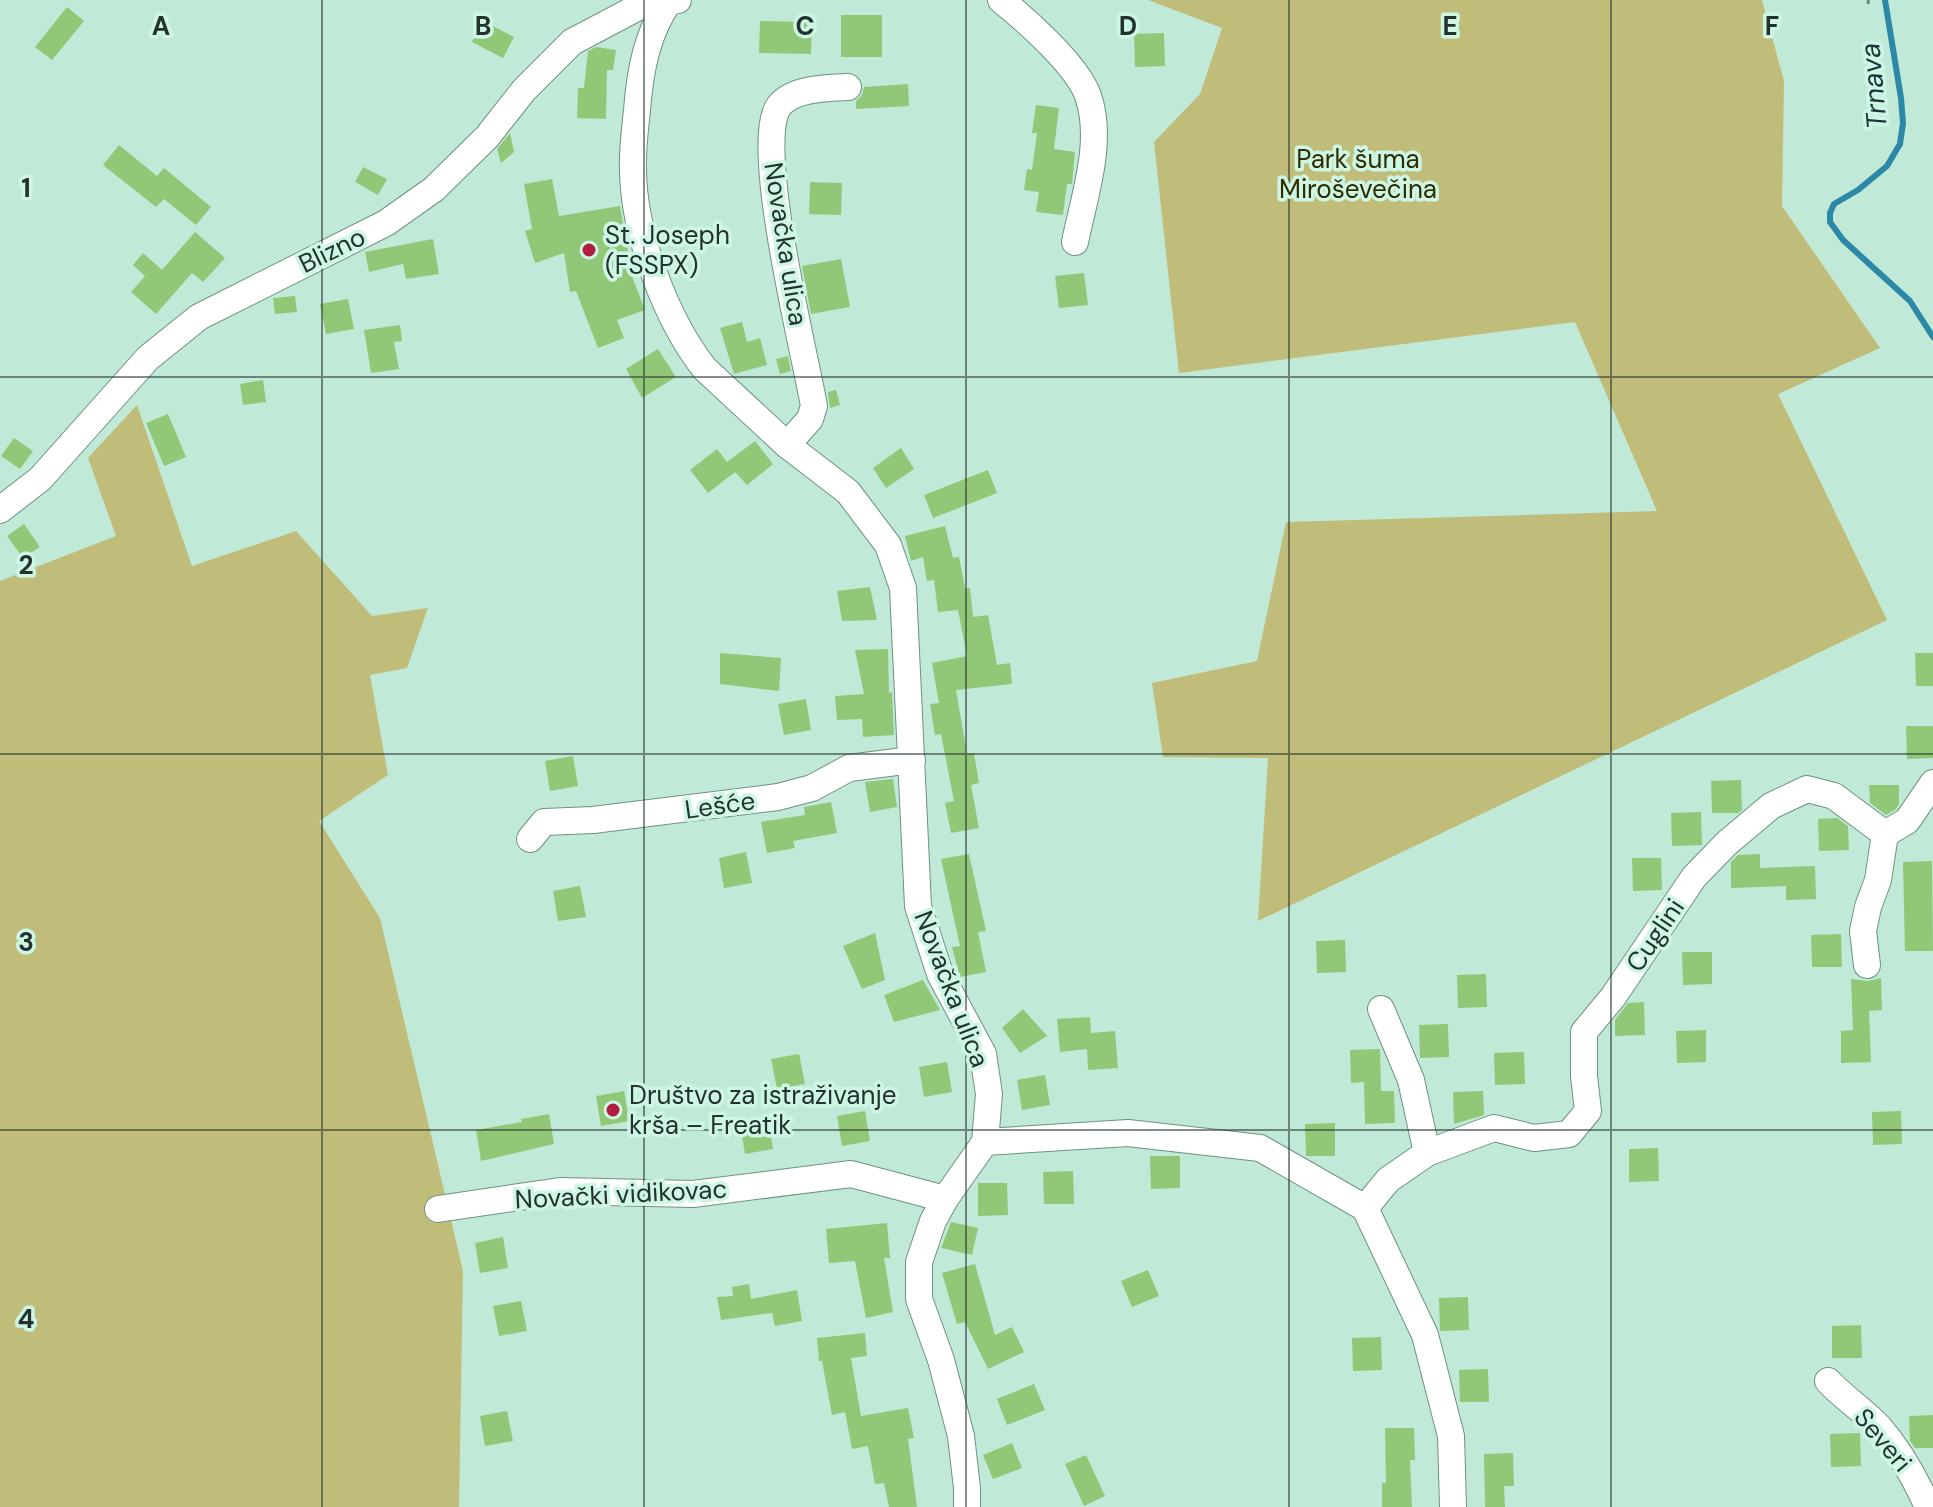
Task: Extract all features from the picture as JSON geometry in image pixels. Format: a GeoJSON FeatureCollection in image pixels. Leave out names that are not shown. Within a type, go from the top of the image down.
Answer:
{"type":"FeatureCollection","features":[{"type":"Feature","properties":{"kind":"street"},"geometry":{"type":"LineString","coordinates":[[1001,0],[1036,31],[1081,81],[1088,94],[1094,138],[1075,242]]}},
{"type":"Feature","properties":{"kind":"street","name":"Novačka ulica"},"geometry":{"type":"LineString","coordinates":[[673,1],[655,26],[640,74],[633,171],[642,235],[671,312],[705,369],[787,445],[848,492],[888,545],[903,588],[918,906],[940,974],[983,1054],[989,1094],[985,1142]]}},
{"type":"Feature","properties":{"kind":"street","name":"Blizno"},"geometry":{"type":"LineString","coordinates":[[0,510],[40,479],[148,358],[199,317],[386,223],[444,179],[487,137],[524,90],[572,42],[642,5],[673,1]]}},
{"type":"Feature","properties":{"kind":"street","name":"Novačka ulica"},"geometry":{"type":"LineString","coordinates":[[787,445],[810,419],[814,406],[774,186],[773,128],[780,105],[791,98],[822,89],[848,87]]}},
{"type":"Feature","properties":{"kind":"street","name":"Lešće"},"geometry":{"type":"LineString","coordinates":[[530,839],[544,822],[593,820],[778,797],[812,788],[849,768],[912,760]]}},
{"type":"Feature","properties":{"kind":"street"},"geometry":{"type":"LineString","coordinates":[[1867,965],[1863,931],[1878,880],[1885,834],[1907,821],[1933,783]]}},
{"type":"Feature","properties":{"kind":"street","name":"Cuglini"},"geometry":{"type":"LineString","coordinates":[[1365,1208],[1388,1180],[1427,1153],[1494,1128],[1534,1138],[1569,1134],[1588,1111],[1584,1032],[1613,997],[1694,877],[1771,806],[1807,789],[1834,796],[1885,834]]}},
{"type":"Feature","properties":{"kind":"street"},"geometry":{"type":"LineString","coordinates":[[1381,1009],[1411,1080],[1427,1153]]}},
{"type":"Feature","properties":{"kind":"street"},"geometry":{"type":"LineString","coordinates":[[967,1507],[961,1436],[941,1360],[919,1299],[919,1262],[933,1221],[985,1142],[1128,1133],[1260,1148],[1365,1208],[1425,1335],[1451,1436],[1453,1507]]}},
{"type":"Feature","properties":{"kind":"street","name":"Novački vidikovac"},"geometry":{"type":"LineString","coordinates":[[438,1209],[560,1191],[693,1194],[851,1174],[945,1199]]}},
{"type":"Feature","properties":{"kind":"street","name":"Severi"},"geometry":{"type":"LineString","coordinates":[[1828,1381],[1878,1426],[1894,1445],[1928,1507]]}},
{"type":"Feature","properties":{"kind":"path"},"geometry":{"type":"LineString","coordinates":[[1868,0],[1869,8]]}},
{"type":"Feature","properties":{"kind":"green space","name":"Park šuma Miroševečina"},"geometry":{"type":"Polygon","coordinates":[[[1148,0],[1762,0],[1784,81],[1782,206],[1880,348],[1778,394],[1887,620],[1258,921],[1268,758],[1163,757],[1152,683],[1257,661],[1286,522],[1657,511],[1575,322],[1179,373],[1154,142],[1200,94],[1222,28],[1148,0]]]}},
{"type":"Feature","properties":{"kind":"green space"},"geometry":{"type":"Polygon","coordinates":[[[137,405],[192,566],[296,531],[372,616],[428,608],[407,668],[370,675],[388,775],[319,821],[380,918],[463,1271],[459,1507],[0,1507],[0,581],[116,536],[88,458],[137,405]]]}},
{"type":"Feature","properties":{"kind":"building"},"geometry":{"type":"Polygon","coordinates":[[[67,7],[84,21],[52,60],[35,47],[67,7]]]}},
{"type":"Feature","properties":{"kind":"building"},"geometry":{"type":"Polygon","coordinates":[[[841,15],[882,15],[882,57],[841,57],[841,15]]]}},
{"type":"Feature","properties":{"kind":"building"},"geometry":{"type":"Polygon","coordinates":[[[483,21],[514,37],[503,58],[472,42],[483,21]]]}},
{"type":"Feature","properties":{"kind":"building"},"geometry":{"type":"Polygon","coordinates":[[[760,21],[812,22],[811,54],[759,53],[760,21]]]}},
{"type":"Feature","properties":{"kind":"building"},"geometry":{"type":"Polygon","coordinates":[[[1164,33],[1165,66],[1135,67],[1134,34],[1164,33]]]}},
{"type":"Feature","properties":{"kind":"building"},"geometry":{"type":"Polygon","coordinates":[[[596,47],[616,50],[613,70],[607,70],[606,119],[577,118],[578,88],[584,88],[588,51],[596,47]]]}},
{"type":"Feature","properties":{"kind":"building"},"geometry":{"type":"Polygon","coordinates":[[[908,84],[909,106],[856,109],[856,101],[864,87],[908,84]]]}},
{"type":"Feature","properties":{"kind":"building"},"geometry":{"type":"Polygon","coordinates":[[[1036,105],[1059,108],[1054,149],[1075,152],[1072,184],[1067,184],[1063,215],[1036,212],[1039,192],[1024,190],[1027,169],[1032,170],[1037,133],[1032,133],[1036,105]]]}},
{"type":"Feature","properties":{"kind":"building"},"geometry":{"type":"Polygon","coordinates":[[[510,133],[514,152],[501,163],[497,149],[510,133]]]}},
{"type":"Feature","properties":{"kind":"building"},"geometry":{"type":"Polygon","coordinates":[[[119,145],[157,176],[164,168],[211,207],[196,225],[164,199],[156,207],[103,165],[119,145]]]}},
{"type":"Feature","properties":{"kind":"building"},"geometry":{"type":"Polygon","coordinates":[[[363,167],[387,179],[378,195],[355,182],[363,167]]]}},
{"type":"Feature","properties":{"kind":"building"},"geometry":{"type":"Polygon","coordinates":[[[552,179],[559,216],[620,206],[633,279],[645,310],[617,320],[624,338],[598,348],[576,291],[570,292],[564,253],[535,263],[525,231],[532,229],[524,184],[552,179]]]}},
{"type":"Feature","properties":{"kind":"building"},"geometry":{"type":"Polygon","coordinates":[[[810,182],[842,183],[841,215],[809,214],[810,182]]]}},
{"type":"Feature","properties":{"kind":"building"},"geometry":{"type":"Polygon","coordinates":[[[195,232],[225,258],[203,282],[192,273],[156,314],[131,292],[145,276],[133,265],[143,253],[162,270],[195,232]]]}},
{"type":"Feature","properties":{"kind":"building"},"geometry":{"type":"Polygon","coordinates":[[[433,239],[439,274],[406,279],[403,264],[369,272],[365,252],[433,239]]]}},
{"type":"Feature","properties":{"kind":"building"},"geometry":{"type":"Polygon","coordinates":[[[841,259],[850,307],[811,314],[802,266],[841,259]]]}},
{"type":"Feature","properties":{"kind":"building"},"geometry":{"type":"Polygon","coordinates":[[[1084,273],[1088,305],[1059,308],[1055,276],[1084,273]]]}},
{"type":"Feature","properties":{"kind":"building"},"geometry":{"type":"Polygon","coordinates":[[[295,296],[297,312],[275,314],[273,298],[295,296]]]}},
{"type":"Feature","properties":{"kind":"building"},"geometry":{"type":"Polygon","coordinates":[[[348,299],[354,329],[326,334],[320,304],[348,299]]]}},
{"type":"Feature","properties":{"kind":"building"},"geometry":{"type":"Polygon","coordinates":[[[742,322],[747,342],[760,338],[767,365],[734,374],[720,328],[742,322]]]}},
{"type":"Feature","properties":{"kind":"building"},"geometry":{"type":"Polygon","coordinates":[[[400,325],[402,341],[394,342],[399,369],[371,373],[364,330],[400,325]]]}},
{"type":"Feature","properties":{"kind":"building"},"geometry":{"type":"Polygon","coordinates":[[[658,349],[676,377],[642,398],[626,369],[658,349]]]}},
{"type":"Feature","properties":{"kind":"building"},"geometry":{"type":"Polygon","coordinates":[[[788,356],[791,371],[780,374],[776,359],[788,356]]]}},
{"type":"Feature","properties":{"kind":"building"},"geometry":{"type":"Polygon","coordinates":[[[263,380],[266,402],[243,405],[240,384],[263,380]]]}},
{"type":"Feature","properties":{"kind":"building"},"geometry":{"type":"Polygon","coordinates":[[[836,390],[840,405],[830,408],[828,392],[836,390]]]}},
{"type":"Feature","properties":{"kind":"building"},"geometry":{"type":"Polygon","coordinates":[[[168,414],[186,457],[164,466],[146,423],[168,414]]]}},
{"type":"Feature","properties":{"kind":"building"},"geometry":{"type":"Polygon","coordinates":[[[14,438],[33,451],[20,469],[1,456],[14,438]]]}},
{"type":"Feature","properties":{"kind":"building"},"geometry":{"type":"Polygon","coordinates":[[[755,441],[773,464],[747,485],[735,472],[708,493],[690,470],[717,449],[727,462],[755,441]]]}},
{"type":"Feature","properties":{"kind":"building"},"geometry":{"type":"Polygon","coordinates":[[[901,448],[914,469],[886,488],[873,468],[901,448]]]}},
{"type":"Feature","properties":{"kind":"building"},"geometry":{"type":"Polygon","coordinates":[[[988,470],[997,493],[933,518],[924,495],[988,470]]]}},
{"type":"Feature","properties":{"kind":"building"},"geometry":{"type":"Polygon","coordinates":[[[24,524],[40,547],[23,558],[7,536],[24,524]]]}},
{"type":"Feature","properties":{"kind":"building"},"geometry":{"type":"Polygon","coordinates":[[[945,526],[953,558],[959,557],[965,588],[970,588],[973,617],[988,615],[997,665],[1010,663],[1012,684],[956,690],[967,754],[974,753],[979,783],[971,785],[979,828],[951,833],[945,803],[954,801],[941,734],[935,735],[930,704],[939,703],[932,663],[967,656],[958,610],[938,612],[934,580],[927,581],[923,557],[911,561],[905,536],[945,526]]]}},
{"type":"Feature","properties":{"kind":"building"},"geometry":{"type":"Polygon","coordinates":[[[870,587],[877,620],[842,621],[837,591],[870,587]]]}},
{"type":"Feature","properties":{"kind":"building"},"geometry":{"type":"Polygon","coordinates":[[[888,649],[894,735],[863,737],[862,719],[837,720],[835,696],[864,694],[855,650],[888,649]]]}},
{"type":"Feature","properties":{"kind":"building"},"geometry":{"type":"Polygon","coordinates":[[[720,653],[781,658],[779,691],[720,684],[720,653]]]}},
{"type":"Feature","properties":{"kind":"building"},"geometry":{"type":"Polygon","coordinates":[[[1915,653],[1933,653],[1933,686],[1916,686],[1915,653]]]}},
{"type":"Feature","properties":{"kind":"building"},"geometry":{"type":"Polygon","coordinates":[[[806,699],[811,730],[784,735],[778,704],[806,699]]]}},
{"type":"Feature","properties":{"kind":"building"},"geometry":{"type":"Polygon","coordinates":[[[1906,726],[1933,726],[1933,758],[1907,759],[1906,726]]]}},
{"type":"Feature","properties":{"kind":"building"},"geometry":{"type":"Polygon","coordinates":[[[573,756],[578,786],[550,791],[545,761],[573,756]]]}},
{"type":"Feature","properties":{"kind":"building"},"geometry":{"type":"Polygon","coordinates":[[[893,779],[897,807],[870,812],[865,782],[893,779]]]}},
{"type":"Feature","properties":{"kind":"building"},"geometry":{"type":"Polygon","coordinates":[[[1741,780],[1742,810],[1738,813],[1712,813],[1711,781],[1741,780]]]}},
{"type":"Feature","properties":{"kind":"building"},"geometry":{"type":"Polygon","coordinates":[[[1869,785],[1899,785],[1896,809],[1886,815],[1870,803],[1869,785]]]}},
{"type":"Feature","properties":{"kind":"building"},"geometry":{"type":"Polygon","coordinates":[[[831,802],[837,833],[793,841],[795,848],[767,853],[761,822],[805,815],[804,807],[831,802]]]}},
{"type":"Feature","properties":{"kind":"building"},"geometry":{"type":"Polygon","coordinates":[[[1701,812],[1702,845],[1672,846],[1671,813],[1701,812]]]}},
{"type":"Feature","properties":{"kind":"building"},"geometry":{"type":"Polygon","coordinates":[[[1837,818],[1848,826],[1849,850],[1819,851],[1818,819],[1837,818]]]}},
{"type":"Feature","properties":{"kind":"building"},"geometry":{"type":"Polygon","coordinates":[[[746,852],[752,883],[724,888],[719,858],[746,852]]]}},
{"type":"Feature","properties":{"kind":"building"},"geometry":{"type":"Polygon","coordinates":[[[969,854],[986,931],[978,932],[986,972],[960,977],[952,947],[960,946],[941,859],[969,854]]]}},
{"type":"Feature","properties":{"kind":"building"},"geometry":{"type":"Polygon","coordinates":[[[1760,854],[1760,868],[1815,866],[1816,899],[1786,900],[1786,886],[1731,888],[1731,862],[1738,855],[1760,854]]]}},
{"type":"Feature","properties":{"kind":"building"},"geometry":{"type":"Polygon","coordinates":[[[1632,858],[1661,858],[1662,890],[1633,891],[1632,858]]]}},
{"type":"Feature","properties":{"kind":"building"},"geometry":{"type":"Polygon","coordinates":[[[1932,861],[1933,951],[1905,951],[1903,862],[1932,861]]]}},
{"type":"Feature","properties":{"kind":"building"},"geometry":{"type":"Polygon","coordinates":[[[580,886],[586,917],[558,921],[553,891],[580,886]]]}},
{"type":"Feature","properties":{"kind":"building"},"geometry":{"type":"Polygon","coordinates":[[[875,933],[885,980],[862,989],[843,946],[875,933]]]}},
{"type":"Feature","properties":{"kind":"building"},"geometry":{"type":"Polygon","coordinates":[[[1841,934],[1842,967],[1812,967],[1811,935],[1841,934]]]}},
{"type":"Feature","properties":{"kind":"building"},"geometry":{"type":"Polygon","coordinates":[[[1345,940],[1346,972],[1317,973],[1316,941],[1345,940]]]}},
{"type":"Feature","properties":{"kind":"building"},"geometry":{"type":"Polygon","coordinates":[[[1682,952],[1712,952],[1712,984],[1683,985],[1682,952]]]}},
{"type":"Feature","properties":{"kind":"building"},"geometry":{"type":"Polygon","coordinates":[[[1486,974],[1487,1007],[1458,1008],[1457,975],[1486,974]]]}},
{"type":"Feature","properties":{"kind":"building"},"geometry":{"type":"Polygon","coordinates":[[[1881,978],[1882,1010],[1869,1011],[1871,1062],[1841,1063],[1841,1031],[1853,1030],[1851,979],[1868,981],[1881,978]]]}},
{"type":"Feature","properties":{"kind":"building"},"geometry":{"type":"Polygon","coordinates":[[[923,980],[940,1010],[894,1022],[884,995],[923,980]]]}},
{"type":"Feature","properties":{"kind":"building"},"geometry":{"type":"Polygon","coordinates":[[[1644,1002],[1645,1035],[1615,1036],[1615,1020],[1628,1003],[1644,1002]]]}},
{"type":"Feature","properties":{"kind":"building"},"geometry":{"type":"Polygon","coordinates":[[[1023,1009],[1047,1036],[1020,1053],[1002,1028],[1023,1009]]]}},
{"type":"Feature","properties":{"kind":"building"},"geometry":{"type":"Polygon","coordinates":[[[1090,1017],[1091,1033],[1115,1031],[1118,1068],[1088,1070],[1087,1049],[1060,1052],[1057,1019],[1090,1017]]]}},
{"type":"Feature","properties":{"kind":"building"},"geometry":{"type":"Polygon","coordinates":[[[1448,1024],[1449,1057],[1420,1058],[1419,1025],[1448,1024]]]}},
{"type":"Feature","properties":{"kind":"building"},"geometry":{"type":"Polygon","coordinates":[[[1706,1030],[1706,1062],[1677,1063],[1676,1031],[1706,1030]]]}},
{"type":"Feature","properties":{"kind":"building"},"geometry":{"type":"Polygon","coordinates":[[[1380,1049],[1381,1091],[1394,1091],[1395,1123],[1365,1124],[1364,1082],[1351,1083],[1350,1050],[1380,1049]]]}},
{"type":"Feature","properties":{"kind":"building"},"geometry":{"type":"Polygon","coordinates":[[[1524,1052],[1525,1084],[1495,1085],[1494,1053],[1524,1052]]]}},
{"type":"Feature","properties":{"kind":"building"},"geometry":{"type":"Polygon","coordinates":[[[799,1054],[805,1084],[777,1089],[771,1059],[799,1054]]]}},
{"type":"Feature","properties":{"kind":"building"},"geometry":{"type":"Polygon","coordinates":[[[947,1062],[952,1092],[924,1097],[919,1067],[947,1062]]]}},
{"type":"Feature","properties":{"kind":"building"},"geometry":{"type":"Polygon","coordinates":[[[1045,1075],[1050,1105],[1022,1110],[1017,1080],[1045,1075]]]}},
{"type":"Feature","properties":{"kind":"building"},"geometry":{"type":"Polygon","coordinates":[[[624,1091],[629,1121],[601,1126],[596,1096],[624,1091]]]}},
{"type":"Feature","properties":{"kind":"building"},"geometry":{"type":"Polygon","coordinates":[[[1483,1091],[1484,1115],[1454,1124],[1453,1092],[1483,1091]]]}},
{"type":"Feature","properties":{"kind":"building"},"geometry":{"type":"Polygon","coordinates":[[[865,1111],[870,1141],[842,1146],[837,1116],[865,1111]]]}},
{"type":"Feature","properties":{"kind":"building"},"geometry":{"type":"Polygon","coordinates":[[[1901,1111],[1902,1144],[1873,1145],[1872,1112],[1901,1111]]]}},
{"type":"Feature","properties":{"kind":"building"},"geometry":{"type":"Polygon","coordinates":[[[549,1114],[554,1144],[481,1161],[476,1130],[549,1114]]]}},
{"type":"Feature","properties":{"kind":"building"},"geometry":{"type":"Polygon","coordinates":[[[768,1119],[773,1149],[745,1154],[740,1124],[768,1119]]]}},
{"type":"Feature","properties":{"kind":"building"},"geometry":{"type":"Polygon","coordinates":[[[1335,1123],[1335,1156],[1306,1156],[1305,1124],[1335,1123]]]}},
{"type":"Feature","properties":{"kind":"building"},"geometry":{"type":"Polygon","coordinates":[[[1658,1148],[1659,1181],[1629,1182],[1629,1149],[1658,1148]]]}},
{"type":"Feature","properties":{"kind":"building"},"geometry":{"type":"Polygon","coordinates":[[[1150,1156],[1180,1156],[1180,1188],[1151,1189],[1150,1156]]]}},
{"type":"Feature","properties":{"kind":"building"},"geometry":{"type":"Polygon","coordinates":[[[1073,1171],[1074,1204],[1044,1204],[1043,1172],[1073,1171]]]}},
{"type":"Feature","properties":{"kind":"building"},"geometry":{"type":"Polygon","coordinates":[[[978,1183],[1007,1183],[1008,1215],[978,1216],[978,1183]]]}},
{"type":"Feature","properties":{"kind":"building"},"geometry":{"type":"Polygon","coordinates":[[[951,1222],[978,1228],[972,1255],[941,1248],[951,1222]]]}},
{"type":"Feature","properties":{"kind":"building"},"geometry":{"type":"Polygon","coordinates":[[[887,1223],[890,1258],[884,1258],[893,1312],[866,1318],[855,1261],[829,1263],[826,1229],[887,1223]]]}},
{"type":"Feature","properties":{"kind":"building"},"geometry":{"type":"Polygon","coordinates":[[[503,1237],[508,1268],[480,1273],[475,1243],[503,1237]]]}},
{"type":"Feature","properties":{"kind":"building"},"geometry":{"type":"Polygon","coordinates":[[[975,1264],[995,1335],[1012,1327],[1024,1352],[988,1369],[965,1322],[957,1324],[942,1273],[975,1264]]]}},
{"type":"Feature","properties":{"kind":"building"},"geometry":{"type":"Polygon","coordinates":[[[1148,1270],[1159,1296],[1132,1307],[1121,1281],[1148,1270]]]}},
{"type":"Feature","properties":{"kind":"building"},"geometry":{"type":"Polygon","coordinates":[[[749,1284],[751,1299],[797,1290],[802,1321],[775,1326],[772,1313],[721,1320],[717,1297],[733,1296],[732,1287],[749,1284]]]}},
{"type":"Feature","properties":{"kind":"building"},"geometry":{"type":"Polygon","coordinates":[[[1468,1297],[1469,1330],[1440,1331],[1439,1298],[1468,1297]]]}},
{"type":"Feature","properties":{"kind":"building"},"geometry":{"type":"Polygon","coordinates":[[[521,1301],[527,1331],[499,1336],[493,1306],[521,1301]]]}},
{"type":"Feature","properties":{"kind":"building"},"geometry":{"type":"Polygon","coordinates":[[[1861,1325],[1862,1358],[1832,1358],[1832,1326],[1861,1325]]]}},
{"type":"Feature","properties":{"kind":"building"},"geometry":{"type":"Polygon","coordinates":[[[865,1333],[867,1356],[851,1358],[861,1416],[908,1408],[914,1438],[908,1439],[917,1507],[889,1507],[884,1483],[875,1484],[868,1446],[852,1449],[845,1412],[832,1415],[822,1361],[819,1361],[817,1338],[865,1333]]]}},
{"type":"Feature","properties":{"kind":"building"},"geometry":{"type":"Polygon","coordinates":[[[1381,1337],[1382,1370],[1353,1371],[1352,1338],[1381,1337]]]}},
{"type":"Feature","properties":{"kind":"building"},"geometry":{"type":"Polygon","coordinates":[[[1488,1369],[1489,1402],[1460,1402],[1459,1370],[1488,1369]]]}},
{"type":"Feature","properties":{"kind":"building"},"geometry":{"type":"Polygon","coordinates":[[[1034,1384],[1045,1410],[1007,1425],[997,1399],[1034,1384]]]}},
{"type":"Feature","properties":{"kind":"building"},"geometry":{"type":"Polygon","coordinates":[[[507,1411],[513,1441],[485,1446],[480,1416],[507,1411]]]}},
{"type":"Feature","properties":{"kind":"building"},"geometry":{"type":"Polygon","coordinates":[[[1933,1415],[1933,1448],[1915,1448],[1910,1441],[1909,1416],[1933,1415]]]}},
{"type":"Feature","properties":{"kind":"building"},"geometry":{"type":"Polygon","coordinates":[[[1385,1428],[1414,1428],[1415,1460],[1410,1460],[1412,1507],[1382,1507],[1382,1483],[1386,1483],[1385,1428]]]}},
{"type":"Feature","properties":{"kind":"building"},"geometry":{"type":"Polygon","coordinates":[[[1860,1433],[1861,1466],[1831,1467],[1830,1434],[1860,1433]]]}},
{"type":"Feature","properties":{"kind":"building"},"geometry":{"type":"Polygon","coordinates":[[[1012,1443],[1022,1468],[993,1479],[983,1455],[1012,1443]]]}},
{"type":"Feature","properties":{"kind":"building"},"geometry":{"type":"Polygon","coordinates":[[[1513,1453],[1514,1486],[1504,1486],[1505,1507],[1485,1507],[1484,1454],[1513,1453]]]}},
{"type":"Feature","properties":{"kind":"building"},"geometry":{"type":"Polygon","coordinates":[[[1086,1455],[1105,1496],[1084,1506],[1065,1464],[1086,1455]]]}},
{"type":"Feature","properties":{"kind":"waterway","name":"Trnava"},"geometry":{"type":"LineString","coordinates":[[1885,0],[1901,98],[1903,123],[1900,144],[1887,166],[1858,190],[1834,204],[1830,222],[1843,240],[1910,301],[1933,337]]}},
{"type":"Feature","properties":{"kind":"place","name":"St. Joseph (FSSPX)"},"geometry":{"type":"Point","coordinates":[589,250]}},
{"type":"Feature","properties":{"kind":"place","name":"Društvo za istraživanje krša – Freatik"},"geometry":{"type":"Point","coordinates":[613,1110]}}]}
